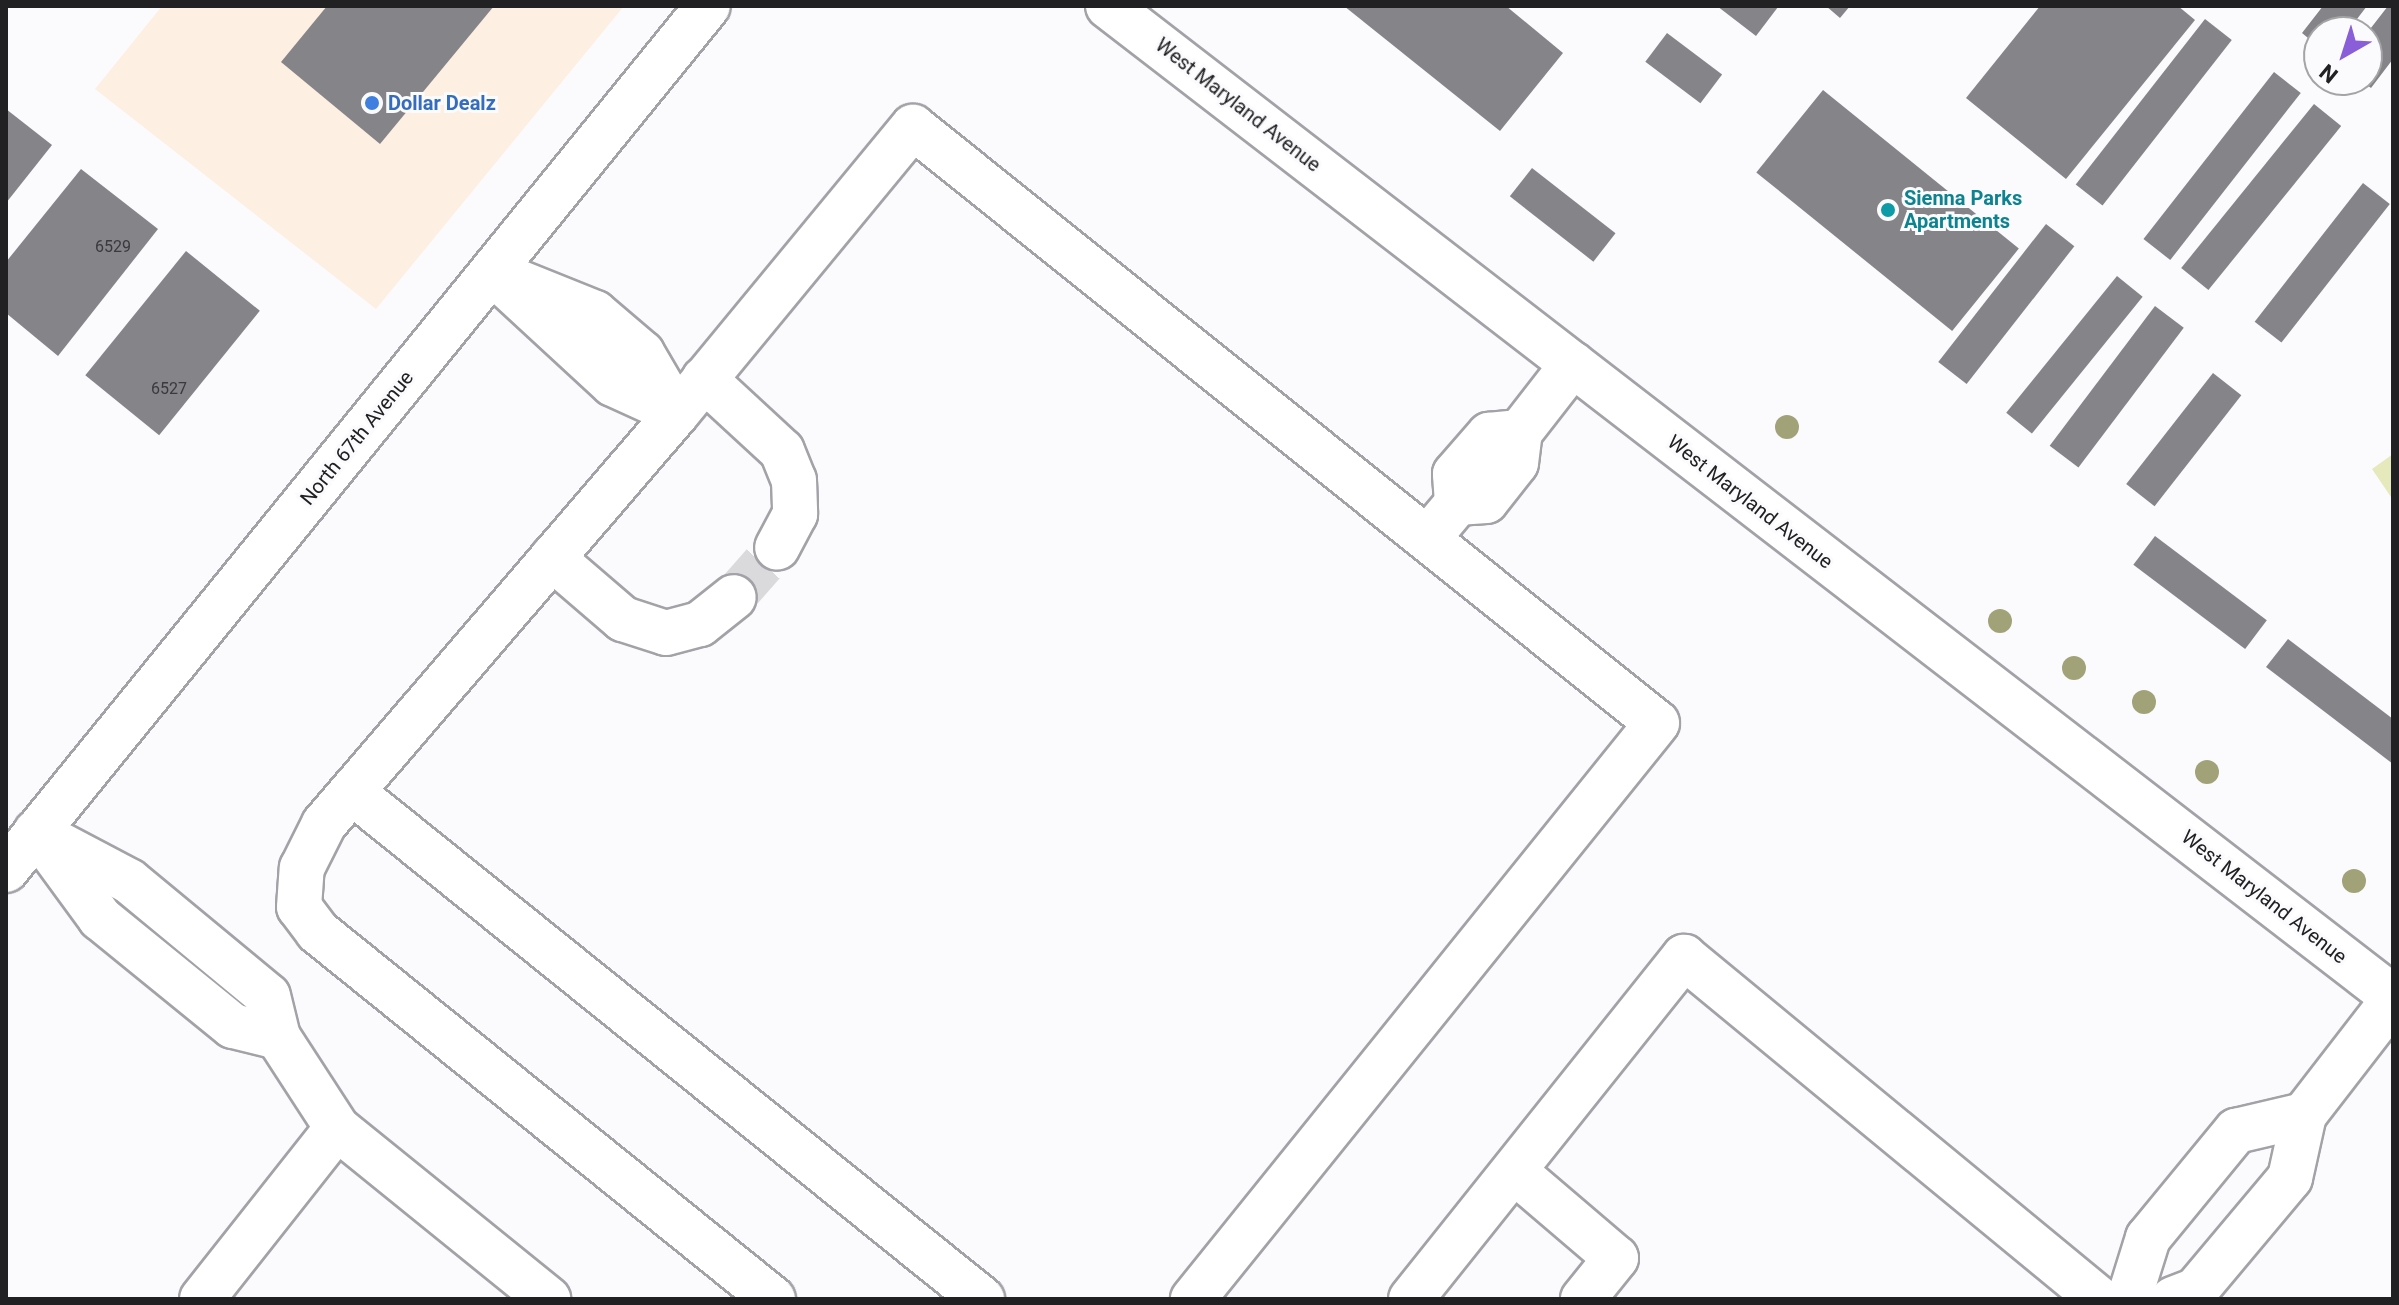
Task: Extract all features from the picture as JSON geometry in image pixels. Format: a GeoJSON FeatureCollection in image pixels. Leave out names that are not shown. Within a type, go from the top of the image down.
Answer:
{"type":"FeatureCollection","features":[{"type":"Feature","properties":{"kind":"street","name":"North 67th Avenue"},"geometry":{"type":"LineString","coordinates":[[6,870],[708,6]]}},
{"type":"Feature","properties":{"kind":"street","name":"West Maryland Avenue"},"geometry":{"type":"LineString","coordinates":[[1108,6],[2393,999]]}},
{"type":"Feature","properties":{"kind":"street"},"geometry":{"type":"LineString","coordinates":[[773,1299],[318,932],[299,907],[302,868],[324,824],[677,413],[913,127],[1657,723],[1193,1299]]}},
{"type":"Feature","properties":{"kind":"street"},"geometry":{"type":"LineString","coordinates":[[493,272],[595,313],[642,353],[677,413]]}},
{"type":"Feature","properties":{"kind":"street"},"geometry":{"type":"LineString","coordinates":[[1428,539],[1457,503],[1455,474],[1489,435],[1520,432],[1573,364]]}},
{"type":"Feature","properties":{"kind":"street"},"geometry":{"type":"LineString","coordinates":[[704,379],[782,451],[794,480],[795,514],[777,548]]}},
{"type":"Feature","properties":{"kind":"street"},"geometry":{"type":"LineString","coordinates":[[552,558],[623,619],[666,633],[700,624],[734,597]]}},
{"type":"Feature","properties":{"kind":"street"},"geometry":{"type":"LineString","coordinates":[[352,792],[982,1299]]}},
{"type":"Feature","properties":{"kind":"street"},"geometry":{"type":"LineString","coordinates":[[36,832],[100,918],[233,1026],[278,1037],[337,1128],[548,1299]]}},
{"type":"Feature","properties":{"kind":"street"},"geometry":{"type":"LineString","coordinates":[[1411,1299],[1684,957],[2099,1299]]}},
{"type":"Feature","properties":{"kind":"street"},"geometry":{"type":"LineString","coordinates":[[2173,1299],[2196,1290],[2290,1178],[2304,1115],[2393,999]]}},
{"type":"Feature","properties":{"kind":"street"},"geometry":{"type":"LineString","coordinates":[[2129,1299],[2148,1238],[2236,1131],[2304,1115]]}},
{"type":"Feature","properties":{"kind":"street"},"geometry":{"type":"LineString","coordinates":[[202,1299],[337,1128]]}},
{"type":"Feature","properties":{"kind":"street"},"geometry":{"type":"LineString","coordinates":[[1514,1171],[1616,1258],[1583,1299]]}},
{"type":"Feature","properties":{"kind":"shaded area"},"geometry":{"type":"Polygon","coordinates":[[[162,6],[624,6],[376,309],[95,89],[162,6]]]}},
{"type":"Feature","properties":{"kind":"green space"},"geometry":{"type":"Polygon","coordinates":[[[2393,454],[2393,500],[2372,469],[2393,454]]]}},
{"type":"Feature","properties":{"kind":"building","name":"Dollar Dealz"},"geometry":{"type":"Polygon","coordinates":[[[327,6],[494,6],[380,144],[281,62],[327,6]]]}},
{"type":"Feature","properties":{"kind":"building"},"geometry":{"type":"Polygon","coordinates":[[[1344,6],[1506,6],[1563,53],[1500,131],[1344,6]]]}},
{"type":"Feature","properties":{"kind":"building"},"geometry":{"type":"Polygon","coordinates":[[[1717,6],[1776,6],[1778,7],[1756,36],[1717,6]]]}},
{"type":"Feature","properties":{"kind":"building"},"geometry":{"type":"Polygon","coordinates":[[[1826,6],[1850,6],[1840,18],[1826,6]]]}},
{"type":"Feature","properties":{"kind":"building","name":"Sienna Parks Apartments"},"geometry":{"type":"Polygon","coordinates":[[[2040,6],[2178,6],[2195,20],[2066,179],[1966,98],[2040,6]]]}},
{"type":"Feature","properties":{"kind":"building"},"geometry":{"type":"Polygon","coordinates":[[[2323,6],[2367,6],[2359,16],[2315,16],[2323,6]]]}},
{"type":"Feature","properties":{"kind":"building"},"geometry":{"type":"Polygon","coordinates":[[[2388,6],[2393,6],[2393,59],[2383,72],[2383,16],[2380,16],[2388,6]]]}},
{"type":"Feature","properties":{"kind":"building"},"geometry":{"type":"Polygon","coordinates":[[[2205,19],[2232,40],[2103,205],[2076,184],[2205,19]]]}},
{"type":"Feature","properties":{"kind":"building"},"geometry":{"type":"Polygon","coordinates":[[[1667,33],[1722,75],[1700,103],[1645,62],[1667,33]]]}},
{"type":"Feature","properties":{"kind":"building"},"geometry":{"type":"Polygon","coordinates":[[[2274,72],[2301,93],[2170,260],[2143,239],[2274,72]]]}},
{"type":"Feature","properties":{"kind":"building","name":"Sienna Parks Apartments"},"geometry":{"type":"Polygon","coordinates":[[[1823,90],[2019,249],[1952,331],[1756,172],[1823,90]]]}},
{"type":"Feature","properties":{"kind":"building"},"geometry":{"type":"Polygon","coordinates":[[[2314,104],[2341,126],[2208,290],[2181,268],[2314,104]]]}},
{"type":"Feature","properties":{"kind":"building"},"geometry":{"type":"Polygon","coordinates":[[[6,109],[52,145],[6,203],[6,109]]]}},
{"type":"Feature","properties":{"kind":"building"},"geometry":{"type":"Polygon","coordinates":[[[1532,168],[1616,233],[1593,262],[1510,196],[1532,168]]]}},
{"type":"Feature","properties":{"kind":"building"},"geometry":{"type":"Polygon","coordinates":[[[81,169],[158,229],[58,356],[6,313],[6,262],[81,169]]]}},
{"type":"Feature","properties":{"kind":"building"},"geometry":{"type":"Polygon","coordinates":[[[2363,183],[2390,204],[2281,343],[2255,322],[2363,183]]]}},
{"type":"Feature","properties":{"kind":"building"},"geometry":{"type":"Polygon","coordinates":[[[2046,224],[2074,246],[1967,384],[1938,362],[2046,224]]]}},
{"type":"Feature","properties":{"kind":"building"},"geometry":{"type":"Polygon","coordinates":[[[186,251],[260,311],[159,435],[85,375],[186,251]]]}},
{"type":"Feature","properties":{"kind":"building"},"geometry":{"type":"Polygon","coordinates":[[[2117,276],[2143,297],[2032,434],[2006,413],[2117,276]]]}},
{"type":"Feature","properties":{"kind":"building"},"geometry":{"type":"Polygon","coordinates":[[[2155,306],[2184,328],[2078,467],[2050,446],[2155,306]]]}},
{"type":"Feature","properties":{"kind":"building"},"geometry":{"type":"Polygon","coordinates":[[[2213,373],[2241,395],[2155,506],[2126,484],[2213,373]]]}},
{"type":"Feature","properties":{"kind":"building"},"geometry":{"type":"Polygon","coordinates":[[[2155,536],[2267,620],[2245,649],[2133,565],[2155,536]]]}},
{"type":"Feature","properties":{"kind":"building"},"geometry":{"type":"Polygon","coordinates":[[[2288,639],[2393,719],[2393,764],[2266,667],[2288,639]]]}},
{"type":"Feature","properties":{"kind":"tunnel"},"geometry":{"type":"LineString","coordinates":[[734,597],[777,548]]}},
{"type":"Feature","properties":{"kind":"place","name":"Dollar Dealz"},"geometry":{"type":"Point","coordinates":[372,103]}},
{"type":"Feature","properties":{"kind":"place","name":"Sienna Parks Apartments"},"geometry":{"type":"Point","coordinates":[1888,210]}}]}
